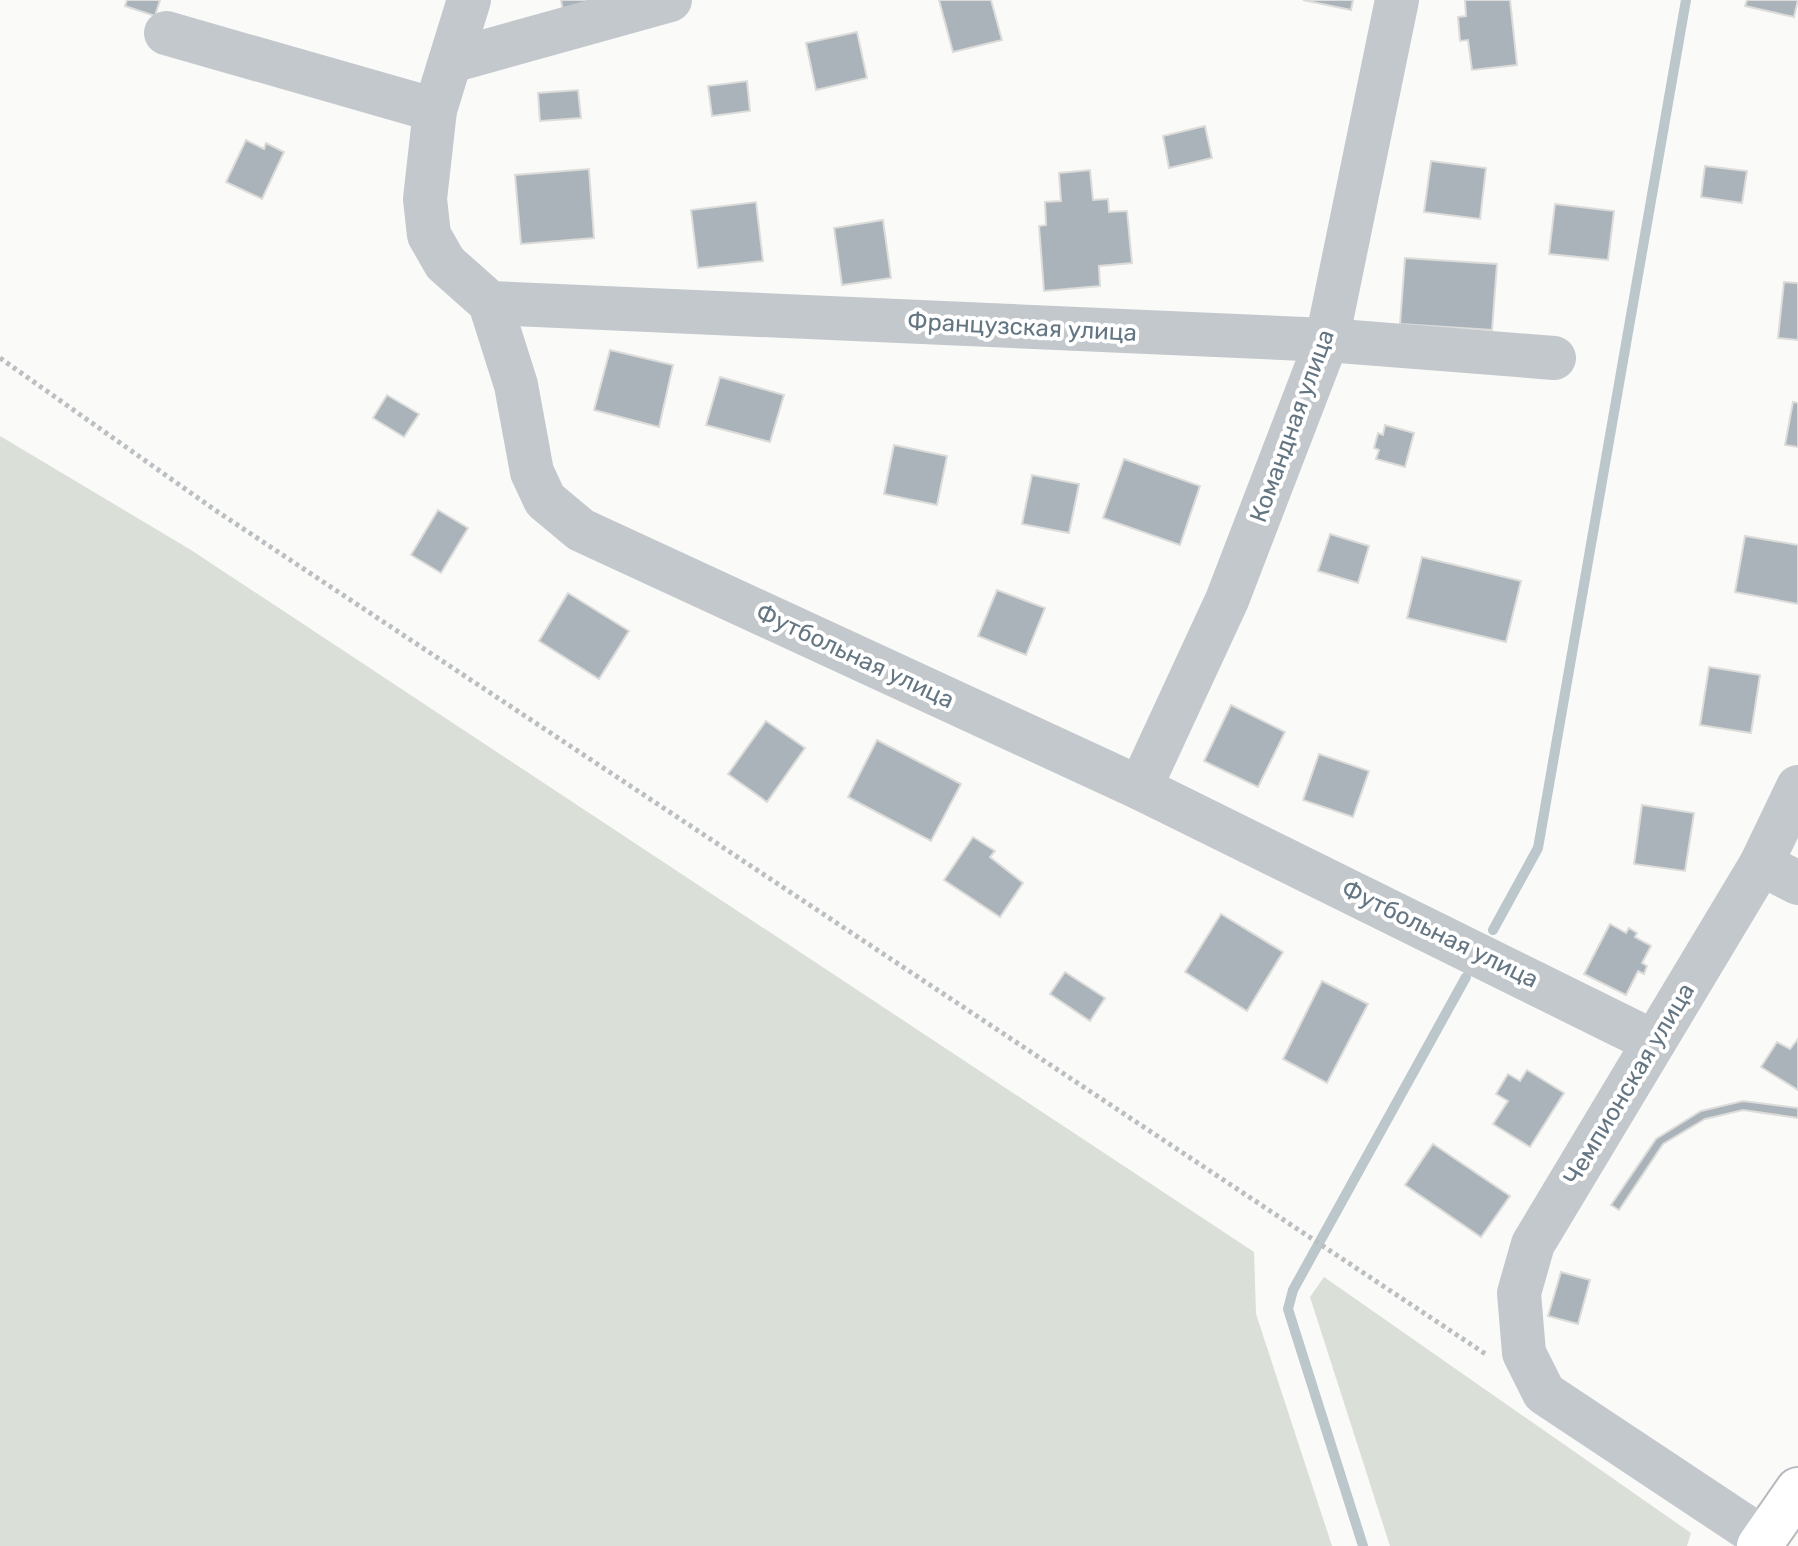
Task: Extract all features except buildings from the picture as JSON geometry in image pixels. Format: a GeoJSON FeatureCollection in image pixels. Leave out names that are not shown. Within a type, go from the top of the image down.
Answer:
{"type":"FeatureCollection","features":[{"type":"Feature","properties":{"kind":"main road"},"geometry":{"type":"LineString","coordinates":[[1761,1543],[1798,1490]]}},
{"type":"Feature","properties":{"kind":"street"},"geometry":{"type":"LineString","coordinates":[[469,0],[435,110],[425,199],[429,235],[445,263],[490,303]]}},
{"type":"Feature","properties":{"kind":"street"},"geometry":{"type":"LineString","coordinates":[[451,61],[670,0]]}},
{"type":"Feature","properties":{"kind":"street","name":"Командная улица"},"geometry":{"type":"LineString","coordinates":[[1140,788],[1227,600],[1327,340],[1397,0]]}},
{"type":"Feature","properties":{"kind":"street"},"geometry":{"type":"LineString","coordinates":[[166,33],[435,110]]}},
{"type":"Feature","properties":{"kind":"street","name":"Французская улица"},"geometry":{"type":"LineString","coordinates":[[490,303],[1327,340],[1554,358]]}},
{"type":"Feature","properties":{"kind":"street","name":"Футбольная улица"},"geometry":{"type":"LineString","coordinates":[[490,303],[516,385],[532,472],[545,500],[581,530],[1140,788],[1654,1042]]}},
{"type":"Feature","properties":{"kind":"street","name":"Чемпионская улица"},"geometry":{"type":"LineString","coordinates":[[1761,1543],[1544,1393],[1524,1353],[1519,1293],[1533,1244],[1654,1042],[1780,874],[1798,787]]}},
{"type":"Feature","properties":{"kind":"path"},"geometry":{"type":"LineString","coordinates":[[0,358],[215,510],[1491,1358]]}},
{"type":"Feature","properties":{"kind":"shaded area"},"geometry":{"type":"Polygon","coordinates":[[[0,436],[191,550],[1254,1252],[1256,1314],[1332,1546],[0,1546],[0,436]]]}},
{"type":"Feature","properties":{"kind":"shaded area"},"geometry":{"type":"Polygon","coordinates":[[[1324,1277],[1691,1533],[1687,1546],[1390,1546],[1310,1297],[1324,1277]]]}},
{"type":"Feature","properties":{"kind":"waterway"},"geometry":{"type":"LineString","coordinates":[[1493,930],[1538,848],[1686,0]]}},
{"type":"Feature","properties":{"kind":"waterway"},"geometry":{"type":"LineString","coordinates":[[1363,1546],[1288,1309],[1293,1290],[1466,977]]}}]}
